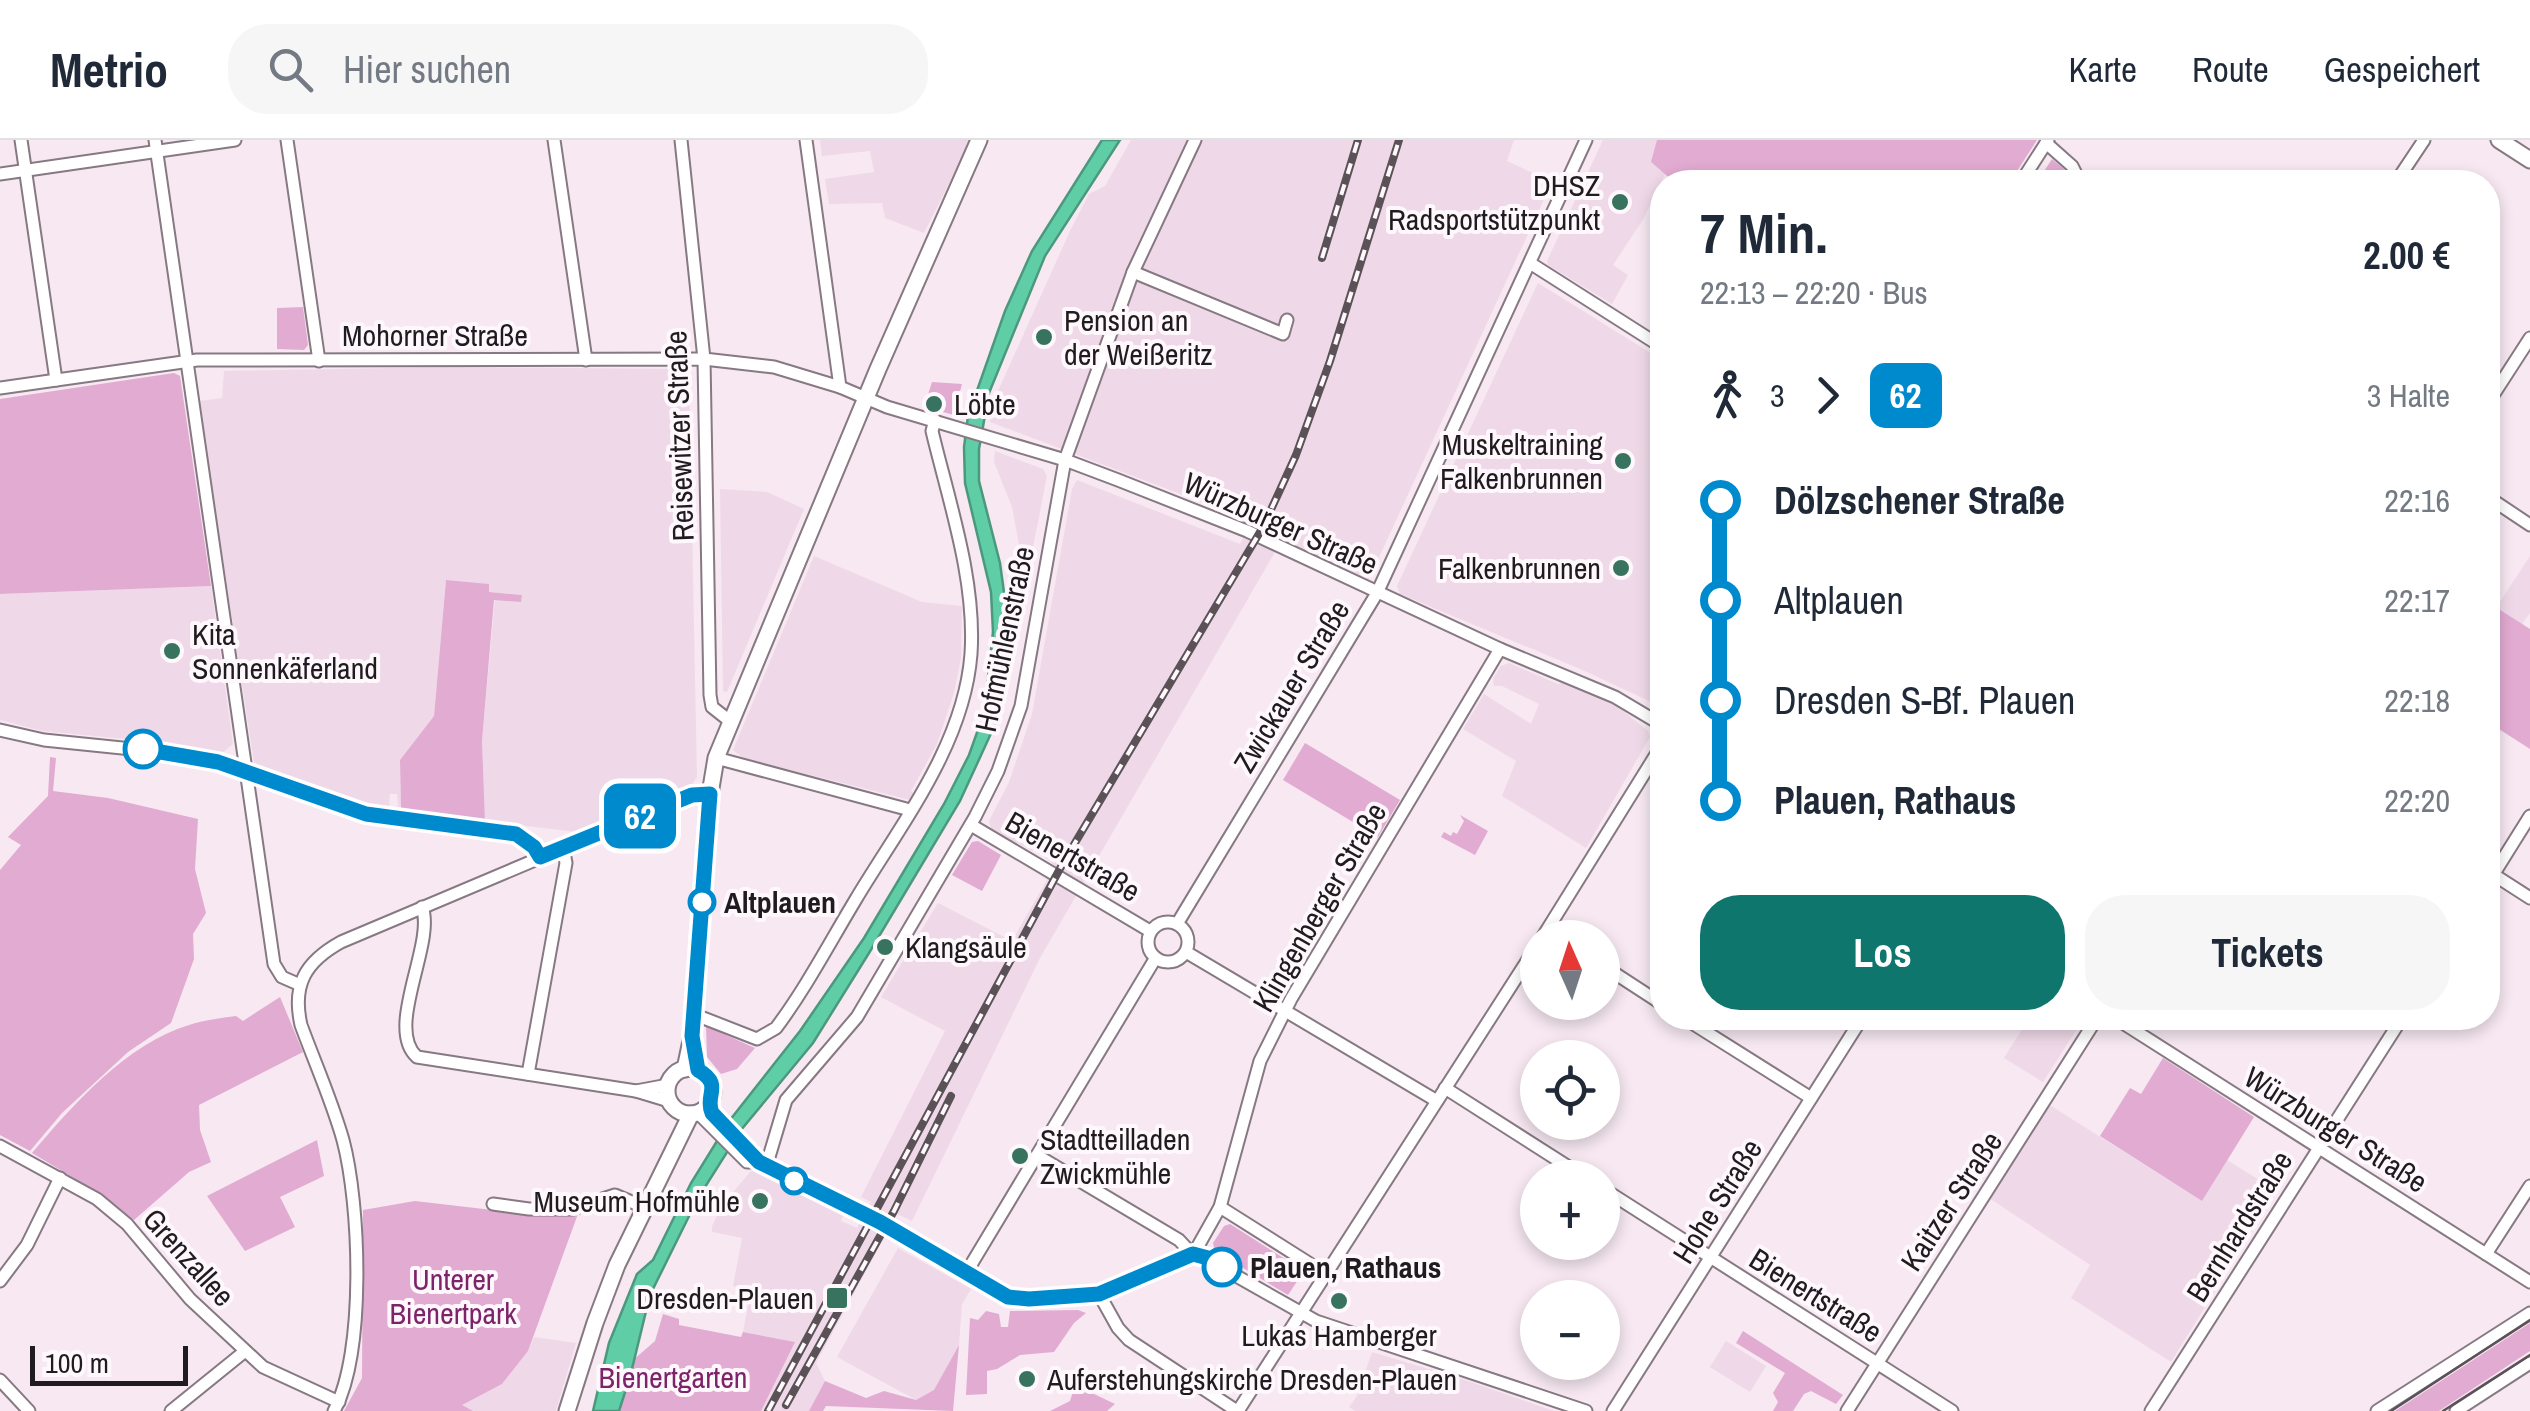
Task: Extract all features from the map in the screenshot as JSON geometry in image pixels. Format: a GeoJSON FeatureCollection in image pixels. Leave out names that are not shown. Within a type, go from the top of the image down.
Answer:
{"type":"FeatureCollection","features":[{"type":"Feature","properties":{"kind":"main road"},"geometry":{"type":"LineString","coordinates":[[692,1069],[692,1036],[699,1016],[710,794],[716,758],[979,140]]}},
{"type":"Feature","properties":{"kind":"main road"},"geometry":{"type":"LineString","coordinates":[[2499,140],[2530,160]]}},
{"type":"Feature","properties":{"kind":"main road"},"geometry":{"type":"LineString","coordinates":[[568,1411],[600,1310],[691,1108],[713,1086],[710,1079],[692,1069]]}},
{"type":"Feature","properties":{"kind":"main road"},"geometry":{"type":"LineString","coordinates":[[691,1108],[672,1077],[692,1069]]}},
{"type":"Feature","properties":{"kind":"street"},"geometry":{"type":"LineString","coordinates":[[21,140],[56,380]]}},
{"type":"Feature","properties":{"kind":"street"},"geometry":{"type":"LineString","coordinates":[[0,174],[156,146],[236,140]]}},
{"type":"Feature","properties":{"kind":"street"},"geometry":{"type":"LineString","coordinates":[[287,140],[318,361]]}},
{"type":"Feature","properties":{"kind":"street"},"geometry":{"type":"LineString","coordinates":[[554,140],[586,360]]}},
{"type":"Feature","properties":{"kind":"street","name":"Reisewitzer Straße"},"geometry":{"type":"LineString","coordinates":[[681,140],[704,360],[710,696],[712,707],[731,722]]}},
{"type":"Feature","properties":{"kind":"street"},"geometry":{"type":"LineString","coordinates":[[806,140],[840,387]]}},
{"type":"Feature","properties":{"kind":"street","name":"Hofmühlenstraße"},"geometry":{"type":"LineString","coordinates":[[762,1164],[786,1100],[858,1017],[998,772],[1021,706],[1066,460],[1134,272],[1195,140]]}},
{"type":"Feature","properties":{"kind":"street","name":"Zwickauer Straße"},"geometry":{"type":"LineString","coordinates":[[1177,924],[1377,592],[1586,140]]}},
{"type":"Feature","properties":{"kind":"street"},"geometry":{"type":"LineString","coordinates":[[2029,170],[2047,142],[2074,170]]}},
{"type":"Feature","properties":{"kind":"street"},"geometry":{"type":"LineString","coordinates":[[2403,170],[2419,142]]}},
{"type":"Feature","properties":{"kind":"street"},"geometry":{"type":"LineString","coordinates":[[156,146],[274,964],[282,977],[298,984]]}},
{"type":"Feature","properties":{"kind":"street"},"geometry":{"type":"LineString","coordinates":[[1530,263],[1650,339]]}},
{"type":"Feature","properties":{"kind":"street"},"geometry":{"type":"LineString","coordinates":[[1134,272],[1283,334],[1287,320]]}},
{"type":"Feature","properties":{"kind":"street"},"geometry":{"type":"LineString","coordinates":[[2500,384],[2530,338]]}},
{"type":"Feature","properties":{"kind":"street","name":"Mohorner Straße"},"geometry":{"type":"LineString","coordinates":[[0,388],[187,361],[704,360],[774,367],[866,398]]}},
{"type":"Feature","properties":{"kind":"street","name":"Würzburger Straße"},"geometry":{"type":"LineString","coordinates":[[866,398],[1066,460],[1226,522],[1615,697],[1650,718]]}},
{"type":"Feature","properties":{"kind":"street"},"geometry":{"type":"LineString","coordinates":[[699,1016],[757,1039],[776,1028],[941,758],[962,704],[971,656],[971,623],[965,578],[932,430],[935,420]]}},
{"type":"Feature","properties":{"kind":"street"},"geometry":{"type":"LineString","coordinates":[[2500,505],[2530,524]]}},
{"type":"Feature","properties":{"kind":"street","name":"Klingenberger Straße"},"geometry":{"type":"LineString","coordinates":[[1193,1254],[1220,1207],[1260,1061],[1500,648]]}},
{"type":"Feature","properties":{"kind":"street"},"geometry":{"type":"LineString","coordinates":[[0,730],[44,740],[171,752],[249,773],[366,814],[516,834],[534,847],[540,857]]}},
{"type":"Feature","properties":{"kind":"street"},"geometry":{"type":"LineString","coordinates":[[716,758],[910,810]]}},
{"type":"Feature","properties":{"kind":"street"},"geometry":{"type":"LineString","coordinates":[[1553,920],[1650,764]]}},
{"type":"Feature","properties":{"kind":"street"},"geometry":{"type":"LineString","coordinates":[[337,1406],[348,1372],[354,1324],[354,1214],[349,1167],[339,1127],[300,1025],[298,984],[330,948],[692,795],[710,794]]}},
{"type":"Feature","properties":{"kind":"street"},"geometry":{"type":"LineString","coordinates":[[2500,860],[2530,816]]}},
{"type":"Feature","properties":{"kind":"street","name":"Bienertstraße"},"geometry":{"type":"LineString","coordinates":[[971,825],[1150,930]]}},
{"type":"Feature","properties":{"kind":"street"},"geometry":{"type":"LineString","coordinates":[[528,1074],[566,863],[564,848]]}},
{"type":"Feature","properties":{"kind":"street"},"geometry":{"type":"LineString","coordinates":[[2500,882],[2530,898]]}},
{"type":"Feature","properties":{"kind":"street"},"geometry":{"type":"LineString","coordinates":[[422,907],[426,926],[408,1024],[411,1052],[417,1057],[636,1092],[691,1108],[741,1150],[747,1162],[762,1164],[880,1222],[994,1290],[1015,1298],[1099,1294],[1193,1254]]}},
{"type":"Feature","properties":{"kind":"street"},"geometry":{"type":"LineString","coordinates":[[1163,922],[1177,924],[1188,937],[1186,952],[1172,962],[1156,959],[1148,946],[1150,930],[1163,922]]}},
{"type":"Feature","properties":{"kind":"street"},"geometry":{"type":"LineString","coordinates":[[1186,952],[1437,1102]]}},
{"type":"Feature","properties":{"kind":"street"},"geometry":{"type":"LineString","coordinates":[[966,1273],[1156,959]]}},
{"type":"Feature","properties":{"kind":"street"},"geometry":{"type":"LineString","coordinates":[[1099,1294],[1118,1328],[1142,1350],[1237,1411],[1520,972]]}},
{"type":"Feature","properties":{"kind":"street"},"geometry":{"type":"LineString","coordinates":[[1620,977],[1650,996]]}},
{"type":"Feature","properties":{"kind":"street"},"geometry":{"type":"LineString","coordinates":[[1703,1030],[1811,1098]]}},
{"type":"Feature","properties":{"kind":"street","name":"Hohe Straße"},"geometry":{"type":"LineString","coordinates":[[1613,1411],[1854,1030]]}},
{"type":"Feature","properties":{"kind":"street","name":"Kaitzer Straße"},"geometry":{"type":"LineString","coordinates":[[1847,1411],[2089,1030]]}},
{"type":"Feature","properties":{"kind":"street","name":"Würzburger Straße"},"geometry":{"type":"LineString","coordinates":[[2134,1030],[2530,1282]]}},
{"type":"Feature","properties":{"kind":"street","name":"Bernhardstraße"},"geometry":{"type":"LineString","coordinates":[[2151,1411],[2394,1030]]}},
{"type":"Feature","properties":{"kind":"street"},"geometry":{"type":"LineString","coordinates":[[1446,1088],[1558,1160]]}},
{"type":"Feature","properties":{"kind":"street","name":"Grenzallee"},"geometry":{"type":"LineString","coordinates":[[0,1146],[97,1199],[127,1224],[190,1299],[244,1352],[337,1406]]}},
{"type":"Feature","properties":{"kind":"street"},"geometry":{"type":"LineString","coordinates":[[1038,1156],[1179,1240],[1193,1254],[1208,1258],[1300,1314],[1586,1411]]}},
{"type":"Feature","properties":{"kind":"street"},"geometry":{"type":"LineString","coordinates":[[0,1281],[27,1245],[60,1178]]}},
{"type":"Feature","properties":{"kind":"street"},"geometry":{"type":"LineString","coordinates":[[2486,1254],[2530,1186]]}},
{"type":"Feature","properties":{"kind":"street"},"geometry":{"type":"LineString","coordinates":[[493,1204],[529,1209],[572,1208],[615,1194],[646,1208]]}},
{"type":"Feature","properties":{"kind":"street","name":"Bienertstraße"},"geometry":{"type":"LineString","coordinates":[[1620,1200],[1952,1411]]}},
{"type":"Feature","properties":{"kind":"street"},"geometry":{"type":"LineString","coordinates":[[1220,1207],[1326,1274]]}},
{"type":"Feature","properties":{"kind":"street"},"geometry":{"type":"LineString","coordinates":[[2377,1411],[2530,1313]]}},
{"type":"Feature","properties":{"kind":"street"},"geometry":{"type":"LineString","coordinates":[[171,1411],[244,1352]]}},
{"type":"Feature","properties":{"kind":"street"},"geometry":{"type":"LineString","coordinates":[[2456,1411],[2530,1363]]}},
{"type":"Feature","properties":{"kind":"street"},"geometry":{"type":"LineString","coordinates":[[0,1380],[30,1411]]}},
{"type":"Feature","properties":{"kind":"shaded area"},"geometry":{"type":"Polygon","coordinates":[[[820,140],[971,140],[924,233],[885,218],[882,203],[829,204],[825,179],[874,172],[870,151],[822,156],[820,140]]]}},
{"type":"Feature","properties":{"kind":"shaded area"},"geometry":{"type":"Polygon","coordinates":[[[1102,140],[1120,140],[1045,256],[989,393],[979,449],[979,481],[1000,563],[1007,614],[1006,674],[999,716],[960,801],[813,1043],[741,1130],[698,1198],[650,1295],[619,1411],[593,1411],[609,1343],[637,1274],[653,1260],[691,1183],[730,1120],[800,1031],[864,938],[969,755],[984,713],[993,632],[991,592],[965,483],[968,416],[1005,311],[1032,251],[1102,140]]]}},
{"type":"Feature","properties":{"kind":"shaded area"},"geometry":{"type":"Polygon","coordinates":[[[1131,140],[1514,140],[1507,161],[1552,182],[1369,579],[1282,540],[1040,958],[912,1221],[897,1214],[816,1363],[825,1381],[809,1411],[761,1411],[794,1342],[743,1332],[751,1290],[733,1286],[742,1238],[712,1232],[712,1226],[722,1205],[752,1170],[844,1213],[841,1221],[857,1228],[871,1202],[861,1197],[945,1031],[881,997],[938,903],[1012,941],[1055,866],[1037,849],[1032,851],[991,828],[989,821],[1009,782],[1032,714],[1072,489],[1077,480],[1240,544],[1249,524],[1207,504],[990,422],[998,391],[1070,231],[1089,194],[1105,186],[1131,140]]]}},
{"type":"Feature","properties":{"kind":"shaded area"},"geometry":{"type":"Polygon","coordinates":[[[1603,140],[1657,140],[1652,163],[1660,170],[1650,170],[1650,205],[1613,265],[1628,275],[1612,304],[1547,261],[1603,140]]]}},
{"type":"Feature","properties":{"kind":"shaded area"},"geometry":{"type":"Polygon","coordinates":[[[1538,283],[1650,353],[1650,701],[1400,594],[1397,586],[1538,283]]]}},
{"type":"Feature","properties":{"kind":"shaded area"},"geometry":{"type":"Polygon","coordinates":[[[446,367],[683,369],[689,375],[697,777],[692,784],[577,832],[485,821],[482,741],[495,599],[521,602],[522,595],[488,592],[488,584],[446,580],[434,716],[400,760],[401,808],[397,794],[390,794],[389,806],[356,801],[254,763],[199,401],[222,398],[224,371],[446,367]]]}},
{"type":"Feature","properties":{"kind":"shaded area"},"geometry":{"type":"Polygon","coordinates":[[[995,451],[1043,469],[1047,476],[1026,583],[1012,507],[994,462],[995,451]]]}},
{"type":"Feature","properties":{"kind":"shaded area"},"geometry":{"type":"Polygon","coordinates":[[[720,489],[767,492],[804,509],[727,692],[723,691],[720,489]]]}},
{"type":"Feature","properties":{"kind":"shaded area"},"geometry":{"type":"Polygon","coordinates":[[[814,556],[922,602],[962,606],[961,658],[954,693],[937,744],[911,791],[915,794],[910,800],[743,758],[733,750],[814,556]]]}},
{"type":"Feature","properties":{"kind":"shaded area"},"geometry":{"type":"Polygon","coordinates":[[[2530,556],[2530,613],[2522,624],[2500,610],[2500,602],[2530,556]]]}},
{"type":"Feature","properties":{"kind":"shaded area"},"geometry":{"type":"Polygon","coordinates":[[[211,586],[233,744],[222,753],[43,731],[0,720],[0,594],[211,586]]]}},
{"type":"Feature","properties":{"kind":"shaded area"},"geometry":{"type":"Polygon","coordinates":[[[1509,663],[1558,684],[1565,682],[1617,706],[1648,731],[1650,737],[1586,848],[1502,796],[1516,761],[1463,729],[1484,694],[1531,724],[1539,704],[1494,686],[1493,679],[1501,666],[1509,663]]]}},
{"type":"Feature","properties":{"kind":"shaded area"},"geometry":{"type":"Polygon","coordinates":[[[2022,1030],[2076,1030],[2043,1082],[2004,1058],[2022,1030]]]}},
{"type":"Feature","properties":{"kind":"shaded area"},"geometry":{"type":"Polygon","coordinates":[[[2048,1104],[2202,1201],[2227,1160],[2277,1191],[2171,1362],[2071,1298],[2090,1265],[1989,1198],[2048,1104]]]}},
{"type":"Feature","properties":{"kind":"shaded area"},"geometry":{"type":"Polygon","coordinates":[[[898,1248],[971,1289],[962,1304],[959,1345],[934,1391],[916,1400],[837,1357],[898,1248]]]}},
{"type":"Feature","properties":{"kind":"shaded area"},"geometry":{"type":"Polygon","coordinates":[[[534,1337],[576,1343],[556,1411],[473,1411],[461,1405],[502,1384],[534,1337]]]}},
{"type":"Feature","properties":{"kind":"shaded area"},"geometry":{"type":"Polygon","coordinates":[[[1726,1341],[1766,1366],[1750,1392],[1710,1367],[1726,1341]]]}},
{"type":"Feature","properties":{"kind":"shaded area"},"geometry":{"type":"Polygon","coordinates":[[[1372,1352],[1554,1411],[1355,1411],[1349,1407],[1357,1396],[1372,1352]]]}},
{"type":"Feature","properties":{"kind":"green space"},"geometry":{"type":"Polygon","coordinates":[[[1657,140],[2037,140],[2018,170],[1660,170],[1651,162],[1657,140]]]}},
{"type":"Feature","properties":{"kind":"green space"},"geometry":{"type":"Polygon","coordinates":[[[2052,159],[2065,170],[2045,170],[2052,159]]]}},
{"type":"Feature","properties":{"kind":"green space"},"geometry":{"type":"Polygon","coordinates":[[[303,307],[308,345],[304,350],[277,349],[277,308],[303,307]]]}},
{"type":"Feature","properties":{"kind":"green space"},"geometry":{"type":"Polygon","coordinates":[[[174,373],[180,376],[211,586],[0,594],[0,399],[174,373]]]}},
{"type":"Feature","properties":{"kind":"green space"},"geometry":{"type":"Polygon","coordinates":[[[932,382],[962,384],[954,415],[924,407],[932,382]]]}},
{"type":"Feature","properties":{"kind":"green space"},"geometry":{"type":"Polygon","coordinates":[[[446,580],[489,584],[489,592],[522,595],[521,602],[494,600],[482,741],[485,821],[401,808],[400,760],[434,716],[446,580]]]}},
{"type":"Feature","properties":{"kind":"green space"},"geometry":{"type":"Polygon","coordinates":[[[2500,610],[2530,629],[2530,749],[2500,730],[2500,610]]]}},
{"type":"Feature","properties":{"kind":"green space"},"geometry":{"type":"Polygon","coordinates":[[[1305,743],[1400,800],[1378,837],[1283,780],[1305,743]]]}},
{"type":"Feature","properties":{"kind":"green space"},"geometry":{"type":"Polygon","coordinates":[[[50,757],[56,758],[53,791],[108,798],[198,819],[195,869],[206,913],[193,934],[194,959],[171,1023],[128,1052],[62,1113],[30,1151],[0,1135],[0,870],[21,845],[8,837],[48,796],[50,757]]]}},
{"type":"Feature","properties":{"kind":"green space"},"geometry":{"type":"Polygon","coordinates":[[[1460,815],[1488,831],[1475,855],[1441,837],[1444,832],[1457,834],[1464,821],[1460,815]]]}},
{"type":"Feature","properties":{"kind":"green space"},"geometry":{"type":"Polygon","coordinates":[[[978,841],[1001,855],[982,891],[952,875],[972,842],[978,841]]]}},
{"type":"Feature","properties":{"kind":"green space"},"geometry":{"type":"Polygon","coordinates":[[[280,997],[303,1052],[199,1105],[200,1130],[211,1162],[189,1172],[134,1220],[102,1195],[32,1153],[84,1096],[144,1046],[189,1025],[236,1016],[243,1021],[280,997]]]}},
{"type":"Feature","properties":{"kind":"green space"},"geometry":{"type":"Polygon","coordinates":[[[706,1026],[755,1048],[737,1069],[721,1074],[707,1057],[706,1026]]]}},
{"type":"Feature","properties":{"kind":"green space"},"geometry":{"type":"Polygon","coordinates":[[[2163,1058],[2254,1117],[2202,1201],[2100,1136],[2130,1088],[2141,1094],[2163,1058]]]}},
{"type":"Feature","properties":{"kind":"green space"},"geometry":{"type":"Polygon","coordinates":[[[317,1140],[324,1176],[280,1197],[295,1227],[245,1251],[207,1196],[317,1140]]]}},
{"type":"Feature","properties":{"kind":"green space","name":"Unterer Bienertpark"},"geometry":{"type":"Polygon","coordinates":[[[415,1201],[501,1211],[579,1211],[528,1351],[502,1384],[462,1405],[473,1411],[344,1411],[362,1378],[363,1210],[415,1201]]]}},
{"type":"Feature","properties":{"kind":"green space"},"geometry":{"type":"Polygon","coordinates":[[[1230,1224],[1304,1271],[1288,1295],[1215,1251],[1213,1243],[1224,1226],[1230,1224]]]}},
{"type":"Feature","properties":{"kind":"green space"},"geometry":{"type":"Polygon","coordinates":[[[986,1311],[999,1314],[1001,1327],[1008,1327],[1010,1311],[1086,1313],[1054,1352],[1020,1355],[987,1371],[987,1394],[966,1395],[970,1318],[978,1320],[986,1311]]]}},
{"type":"Feature","properties":{"kind":"green space","name":"Bienertgarten"},"geometry":{"type":"Polygon","coordinates":[[[663,1314],[679,1319],[679,1325],[795,1342],[761,1411],[619,1411],[632,1361],[655,1341],[663,1314]]]}},
{"type":"Feature","properties":{"kind":"green space"},"geometry":{"type":"Polygon","coordinates":[[[2530,1323],[2530,1351],[2439,1411],[2395,1411],[2530,1323]]]}},
{"type":"Feature","properties":{"kind":"green space"},"geometry":{"type":"Polygon","coordinates":[[[1743,1331],[1843,1395],[1836,1404],[1811,1391],[1804,1394],[1793,1411],[1773,1411],[1778,1402],[1773,1393],[1785,1373],[1736,1343],[1743,1331]]]}},
{"type":"Feature","properties":{"kind":"green space"},"geometry":{"type":"Polygon","coordinates":[[[959,1345],[953,1411],[826,1406],[823,1411],[809,1411],[825,1381],[866,1398],[884,1391],[916,1400],[934,1390],[959,1345]]]}},
{"type":"Feature","properties":{"kind":"green space"},"geometry":{"type":"Polygon","coordinates":[[[1075,1385],[1115,1404],[1107,1411],[1050,1411],[1070,1401],[1075,1385]]]}},
{"type":"Feature","properties":{"kind":"tram line"},"geometry":{"type":"LineString","coordinates":[[2391,1411],[2530,1320]]}},
{"type":"Feature","properties":{"kind":"tram line"},"geometry":{"type":"LineString","coordinates":[[2443,1411],[2530,1355]]}},
{"type":"Feature","properties":{"kind":"railway"},"geometry":{"type":"LineString","coordinates":[[1322,258],[1358,140]]}},
{"type":"Feature","properties":{"kind":"railway"},"geometry":{"type":"LineString","coordinates":[[768,1411],[1063,863],[1263,527],[1296,455],[1330,361],[1399,140]]}},
{"type":"Feature","properties":{"kind":"railway"},"geometry":{"type":"LineString","coordinates":[[786,1405],[894,1211],[951,1096]]}},
{"type":"Feature","properties":{"kind":"bus line","name":"62"},"geometry":{"type":"LineString","coordinates":[[143,749],[218,762],[366,814],[516,834],[534,847],[540,857],[692,795],[710,794],[692,1036],[698,1070],[713,1086],[709,1105],[712,1113],[759,1162],[880,1222],[1008,1297],[1099,1294],[1193,1254],[1222,1267]]}},
{"type":"Feature","properties":{"kind":"place","name":"DHSZ Radsportstützpunkt"},"geometry":{"type":"Point","coordinates":[1620,202]}},
{"type":"Feature","properties":{"kind":"place","name":"Pension an der Weißeritz"},"geometry":{"type":"Point","coordinates":[1044,337]}},
{"type":"Feature","properties":{"kind":"place","name":"Löbte"},"geometry":{"type":"Point","coordinates":[934,404]}},
{"type":"Feature","properties":{"kind":"place","name":"Muskeltraining Falkenbrunnen"},"geometry":{"type":"Point","coordinates":[1623,461]}},
{"type":"Feature","properties":{"kind":"place","name":"Falkenbrunnen"},"geometry":{"type":"Point","coordinates":[1621,568]}},
{"type":"Feature","properties":{"kind":"place","name":"Kita Sonnenkäferland"},"geometry":{"type":"Point","coordinates":[172,651]}},
{"type":"Feature","properties":{"kind":"place","name":"Altplauen"},"geometry":{"type":"Point","coordinates":[702,902]}},
{"type":"Feature","properties":{"kind":"place","name":"Klangsäule"},"geometry":{"type":"Point","coordinates":[885,947]}},
{"type":"Feature","properties":{"kind":"place","name":"Stadtteilladen Zwickmühle"},"geometry":{"type":"Point","coordinates":[1020,1156]}},
{"type":"Feature","properties":{"kind":"place","name":"Museum Hofmühle"},"geometry":{"type":"Point","coordinates":[760,1201]}},
{"type":"Feature","properties":{"kind":"place","name":"Plauen, Rathaus"},"geometry":{"type":"Point","coordinates":[1222,1267]}},
{"type":"Feature","properties":{"kind":"place","name":"Dresden-Plauen"},"geometry":{"type":"Point","coordinates":[837,1298]}},
{"type":"Feature","properties":{"kind":"place","name":"Lukas Hamberger"},"geometry":{"type":"Point","coordinates":[1339,1301]}},
{"type":"Feature","properties":{"kind":"place","name":"Auferstehungskirche Dresden-Plauen"},"geometry":{"type":"Point","coordinates":[1027,1379]}}]}
